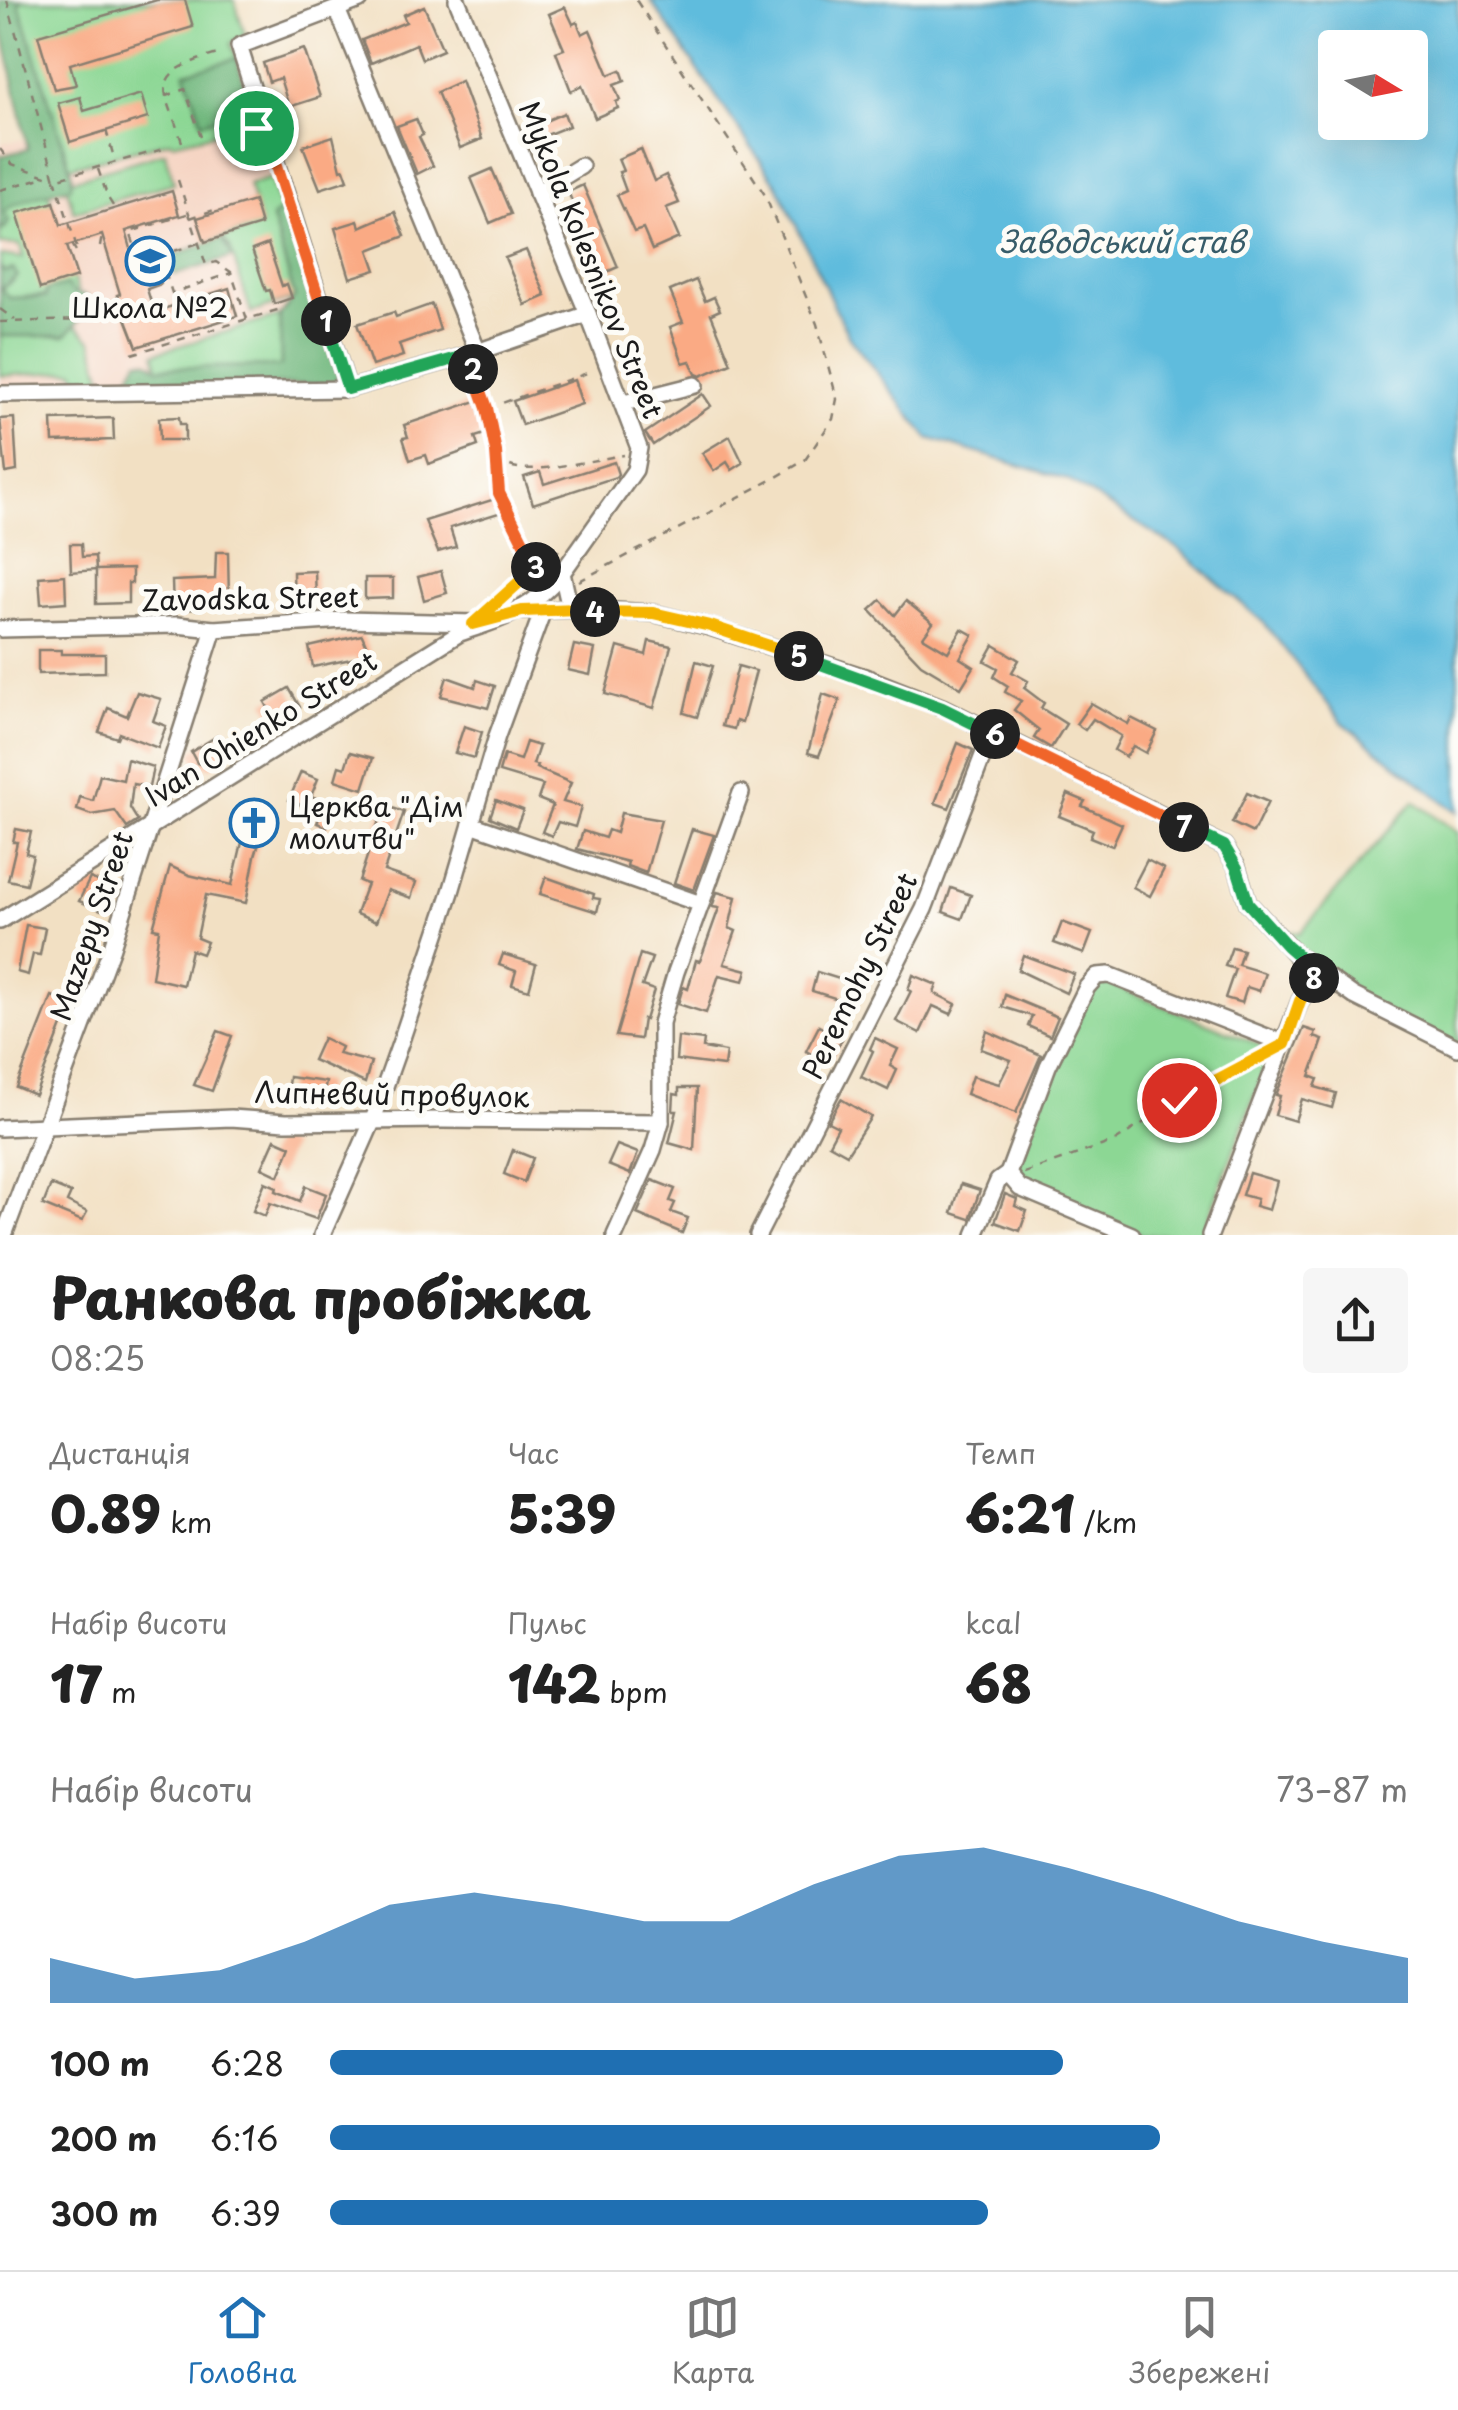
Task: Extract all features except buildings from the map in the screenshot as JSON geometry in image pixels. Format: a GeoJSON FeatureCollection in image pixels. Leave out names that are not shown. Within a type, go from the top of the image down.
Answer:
{"type":"FeatureCollection","features":[{"type":"Feature","properties":{"kind":"street"},"geometry":{"type":"LineString","coordinates":[[348,389],[238,46],[360,0]]}},
{"type":"Feature","properties":{"kind":"street","name":"Mykola Kolesnikov Street"},"geometry":{"type":"LineString","coordinates":[[457,0],[640,448],[636,470],[590,530],[563,581],[522,611]]}},
{"type":"Feature","properties":{"kind":"street"},"geometry":{"type":"LineString","coordinates":[[337,9],[473,353]]}},
{"type":"Feature","properties":{"kind":"street"},"geometry":{"type":"LineString","coordinates":[[229,138],[263,126]]}},
{"type":"Feature","properties":{"kind":"street"},"geometry":{"type":"LineString","coordinates":[[537,193],[581,166]]}},
{"type":"Feature","properties":{"kind":"street"},"geometry":{"type":"LineString","coordinates":[[0,394],[348,389],[588,314]]}},
{"type":"Feature","properties":{"kind":"street"},"geometry":{"type":"LineString","coordinates":[[624,404],[695,384]]}},
{"type":"Feature","properties":{"kind":"street"},"geometry":{"type":"LineString","coordinates":[[563,581],[568,600],[578,609]]}},
{"type":"Feature","properties":{"kind":"street"},"geometry":{"type":"LineString","coordinates":[[497,612],[578,609],[653,613],[710,626],[866,677],[992,732],[1224,846],[1237,868],[1248,903],[1318,973],[1354,996],[1458,1048]]}},
{"type":"Feature","properties":{"kind":"street","name":"Zavodska Street"},"geometry":{"type":"LineString","coordinates":[[0,629],[176,625],[214,629],[344,620],[473,624],[497,612]]}},
{"type":"Feature","properties":{"kind":"street","name":"Ivan Ohienko Street"},"geometry":{"type":"LineString","coordinates":[[0,921],[497,612]]}},
{"type":"Feature","properties":{"kind":"street"},"geometry":{"type":"LineString","coordinates":[[322,1235],[373,1120],[423,977],[497,736],[542,613]]}},
{"type":"Feature","properties":{"kind":"street","name":"Mazepy Street"},"geometry":{"type":"LineString","coordinates":[[4,1235],[48,1124],[153,825],[214,629]]}},
{"type":"Feature","properties":{"kind":"street","name":"Peremohy Street"},"geometry":{"type":"LineString","coordinates":[[758,1235],[924,909],[992,732]]}},
{"type":"Feature","properties":{"kind":"street"},"geometry":{"type":"LineString","coordinates":[[615,1235],[661,1122],[661,1024],[741,793]]}},
{"type":"Feature","properties":{"kind":"street"},"geometry":{"type":"LineString","coordinates":[[471,824],[701,904]]}},
{"type":"Feature","properties":{"kind":"street"},"geometry":{"type":"LineString","coordinates":[[1210,1235],[1300,1001],[1318,973]]}},
{"type":"Feature","properties":{"kind":"street"},"geometry":{"type":"LineString","coordinates":[[975,1235],[998,1181],[1008,1174],[1048,1066],[1087,987],[1098,976],[1108,975],[1285,1044]]}},
{"type":"Feature","properties":{"kind":"street","name":"Липневий провулок"},"geometry":{"type":"LineString","coordinates":[[0,1128],[231,1118],[286,1122],[661,1122]]}},
{"type":"Feature","properties":{"kind":"street"},"geometry":{"type":"LineString","coordinates":[[1008,1174],[1020,1188],[1132,1235]]}},
{"type":"Feature","properties":{"kind":"path"},"geometry":{"type":"LineString","coordinates":[[7,0],[79,254],[72,244]]}},
{"type":"Feature","properties":{"kind":"path"},"geometry":{"type":"LineString","coordinates":[[563,581],[776,478],[805,460],[833,419],[838,399],[811,305],[764,195],[636,0]]}},
{"type":"Feature","properties":{"kind":"path"},"geometry":{"type":"LineString","coordinates":[[182,142],[164,89],[168,77],[184,65],[238,46]]}},
{"type":"Feature","properties":{"kind":"path"},"geometry":{"type":"LineString","coordinates":[[166,96],[185,90],[201,137]]}},
{"type":"Feature","properties":{"kind":"path"},"geometry":{"type":"LineString","coordinates":[[106,130],[115,162]]}},
{"type":"Feature","properties":{"kind":"path"},"geometry":{"type":"LineString","coordinates":[[0,149],[12,164],[43,178],[55,179],[168,148]]}},
{"type":"Feature","properties":{"kind":"path"},"geometry":{"type":"LineString","coordinates":[[98,168],[115,208]]}},
{"type":"Feature","properties":{"kind":"path"},"geometry":{"type":"LineString","coordinates":[[0,190],[43,178]]}},
{"type":"Feature","properties":{"kind":"path"},"geometry":{"type":"LineString","coordinates":[[178,180],[206,265],[216,262],[231,273],[246,319]]}},
{"type":"Feature","properties":{"kind":"path"},"geometry":{"type":"LineString","coordinates":[[198,243],[140,262],[130,232],[220,208]]}},
{"type":"Feature","properties":{"kind":"path"},"geometry":{"type":"LineString","coordinates":[[100,247],[102,235]]}},
{"type":"Feature","properties":{"kind":"path"},"geometry":{"type":"LineString","coordinates":[[160,255],[172,293],[231,273]]}},
{"type":"Feature","properties":{"kind":"path"},"geometry":{"type":"LineString","coordinates":[[234,302],[241,300]]}},
{"type":"Feature","properties":{"kind":"path"},"geometry":{"type":"LineString","coordinates":[[132,354],[284,308]]}},
{"type":"Feature","properties":{"kind":"path"},"geometry":{"type":"LineString","coordinates":[[0,309],[18,322]]}},
{"type":"Feature","properties":{"kind":"path"},"geometry":{"type":"LineString","coordinates":[[0,322],[89,320]]}},
{"type":"Feature","properties":{"kind":"path"},"geometry":{"type":"LineString","coordinates":[[473,353],[496,452],[499,493],[537,568]]}},
{"type":"Feature","properties":{"kind":"path"},"geometry":{"type":"LineString","coordinates":[[487,408],[609,366]]}},
{"type":"Feature","properties":{"kind":"path"},"geometry":{"type":"LineString","coordinates":[[496,452],[505,464],[517,468],[545,468],[623,455],[640,448]]}},
{"type":"Feature","properties":{"kind":"path"},"geometry":{"type":"LineString","coordinates":[[497,612],[561,548]]}},
{"type":"Feature","properties":{"kind":"path"},"geometry":{"type":"LineString","coordinates":[[1008,1174],[1032,1172],[1115,1140],[1179,1100],[1285,1044]]}},
{"type":"Feature","properties":{"kind":"shaded area","name":"Школа №2"},"geometry":{"type":"Polygon","coordinates":[[[251,109],[335,381],[0,387],[0,143],[251,109]]]}},
{"type":"Feature","properties":{"kind":"green space"},"geometry":{"type":"Polygon","coordinates":[[[0,0],[22,0],[19,4],[72,175],[71,187],[45,193],[4,211],[9,222],[0,232],[0,156],[28,149],[0,18],[0,0]]]}},
{"type":"Feature","properties":{"kind":"green space"},"geometry":{"type":"Polygon","coordinates":[[[22,0],[234,0],[245,35],[231,43],[237,58],[186,73],[202,122],[251,108],[255,124],[70,167],[19,4],[22,0]]]}},
{"type":"Feature","properties":{"kind":"green space"},"geometry":{"type":"Polygon","coordinates":[[[237,58],[251,108],[202,122],[185,72],[237,58]]]}},
{"type":"Feature","properties":{"kind":"green space"},"geometry":{"type":"Polygon","coordinates":[[[165,152],[174,183],[74,212],[65,182],[165,152]]]}},
{"type":"Feature","properties":{"kind":"green space"},"geometry":{"type":"Polygon","coordinates":[[[270,178],[281,210],[272,219],[295,298],[251,313],[230,247],[222,238],[261,225],[248,185],[270,178]]]}},
{"type":"Feature","properties":{"kind":"green space"},"geometry":{"type":"Polygon","coordinates":[[[48,192],[78,293],[9,298],[2,288],[13,281],[0,267],[0,255],[23,258],[20,245],[0,244],[0,232],[7,226],[3,211],[18,201],[48,192]]]}},
{"type":"Feature","properties":{"kind":"green space"},"geometry":{"type":"Polygon","coordinates":[[[281,210],[294,210],[344,370],[332,384],[129,388],[138,360],[149,361],[158,368],[281,366],[280,316],[295,297],[272,218],[281,210]]]}},
{"type":"Feature","properties":{"kind":"green space"},"geometry":{"type":"Polygon","coordinates":[[[222,238],[233,257],[175,275],[166,258],[222,238]]]}},
{"type":"Feature","properties":{"kind":"green space"},"geometry":{"type":"Polygon","coordinates":[[[0,267],[5,272],[13,269],[18,276],[2,288],[9,298],[46,297],[46,290],[67,285],[72,292],[87,296],[90,308],[65,336],[0,336],[0,267]]]}},
{"type":"Feature","properties":{"kind":"green space"},"geometry":{"type":"Polygon","coordinates":[[[280,316],[281,366],[158,368],[155,353],[280,316]]]}},
{"type":"Feature","properties":{"kind":"green space"},"geometry":{"type":"Polygon","coordinates":[[[75,325],[92,341],[104,382],[79,383],[75,371],[0,376],[0,336],[65,336],[75,325]]]}},
{"type":"Feature","properties":{"kind":"green space"},"geometry":{"type":"Polygon","coordinates":[[[1414,801],[1458,833],[1458,1048],[1354,996],[1277,930],[1300,933],[1414,801]]]}},
{"type":"Feature","properties":{"kind":"green space"},"geometry":{"type":"Polygon","coordinates":[[[1107,983],[1268,1048],[1270,1055],[1202,1235],[1143,1235],[1027,1186],[1014,1173],[1052,1071],[1094,986],[1107,983]]]}},
{"type":"Feature","properties":{"kind":"water","name":"Заводський став"},"geometry":{"type":"Polygon","coordinates":[[[650,0],[1458,0],[1458,813],[1342,722],[1264,623],[1180,550],[1068,480],[928,438],[849,337],[777,185],[650,0]]]}},
{"type":"Feature","properties":{"kind":"place","name":"Школа №2"},"geometry":{"type":"Point","coordinates":[150,261]}},
{"type":"Feature","properties":{"kind":"place","name":"Церква \"Дім молитви\""},"geometry":{"type":"Point","coordinates":[254,823]}},
{"type":"Feature","properties":{"kind":"route"},"geometry":{"type":"LineString","coordinates":[[256,128],[263,126],[348,389],[468,355],[487,408],[499,493],[537,568],[473,624],[522,611],[578,609],[653,613],[710,626],[866,677],[942,708],[1224,846],[1237,868],[1248,903],[1318,973],[1300,1001],[1285,1044],[1179,1100]]}}]}
